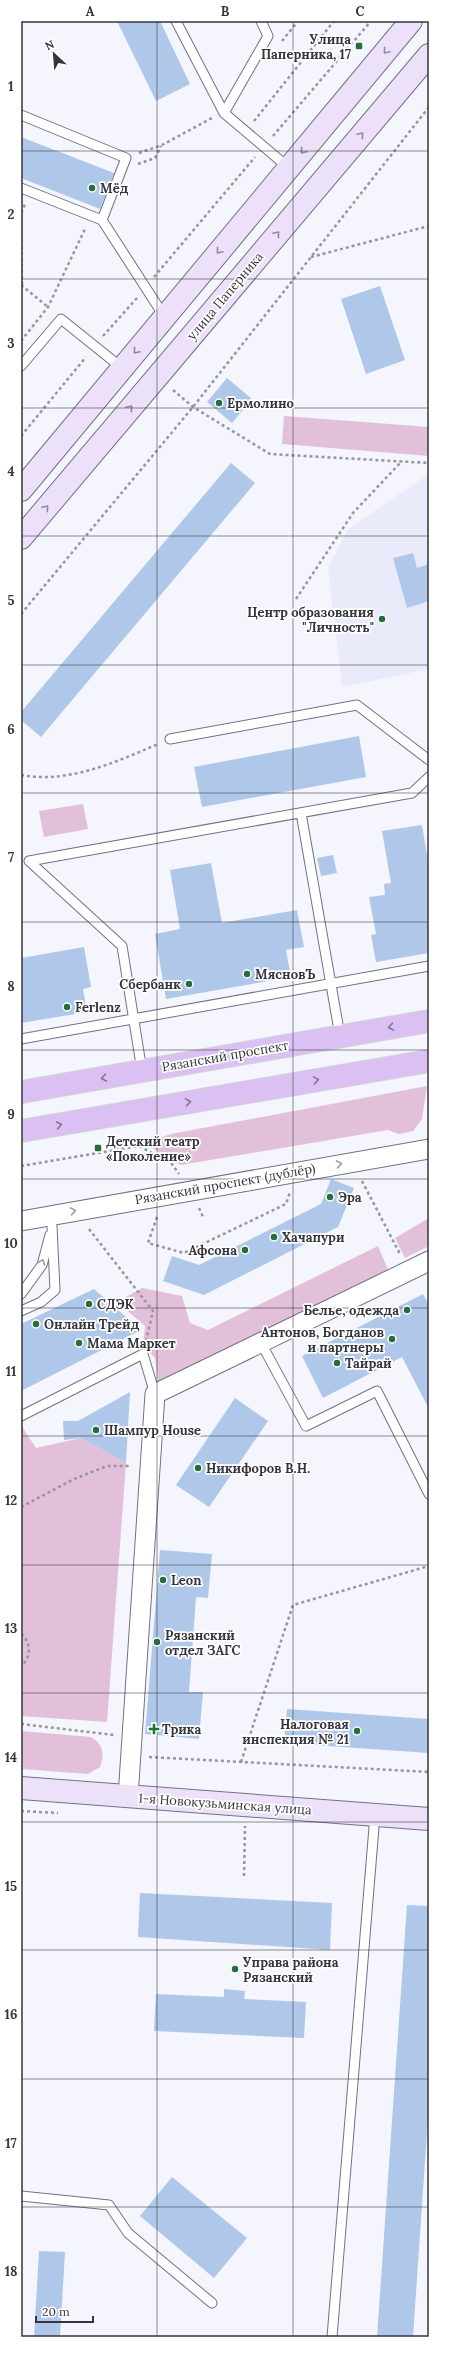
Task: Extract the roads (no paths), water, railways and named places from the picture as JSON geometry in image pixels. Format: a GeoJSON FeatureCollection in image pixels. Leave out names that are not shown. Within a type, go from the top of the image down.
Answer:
{"type":"FeatureCollection","features":[{"type":"Feature","properties":{"kind":"main road"},"geometry":{"type":"LineString","coordinates":[[21,490],[164,316],[411,21]]}},
{"type":"Feature","properties":{"kind":"main road","name":"улица Паперника"},"geometry":{"type":"LineString","coordinates":[[21,538],[429,55]]}},
{"type":"Feature","properties":{"kind":"main road","name":"Рязанский проспект"},"geometry":{"type":"LineString","coordinates":[[21,1092],[429,1021]]}},
{"type":"Feature","properties":{"kind":"main road"},"geometry":{"type":"LineString","coordinates":[[21,1131],[429,1061]]}},
{"type":"Feature","properties":{"kind":"main road","name":"1-я Новокузьминская улица"},"geometry":{"type":"LineString","coordinates":[[21,1788],[429,1819]]}},
{"type":"Feature","properties":{"kind":"street","name":"Рязанский проспект (дублёр)"},"geometry":{"type":"LineString","coordinates":[[21,1220],[52,1220],[188,1190],[428,1146]]}},
{"type":"Feature","properties":{"kind":"street"},"geometry":{"type":"LineString","coordinates":[[128,1797],[152,1466],[155,1394],[429,1261]]}},
{"type":"Feature","properties":{"kind":"lane"},"geometry":{"type":"LineString","coordinates":[[176,21],[224,113],[289,168]]}},
{"type":"Feature","properties":{"kind":"lane"},"geometry":{"type":"LineString","coordinates":[[224,113],[268,36],[261,21]]}},
{"type":"Feature","properties":{"kind":"lane"},"geometry":{"type":"LineString","coordinates":[[21,115],[126,158],[102,220]]}},
{"type":"Feature","properties":{"kind":"lane"},"geometry":{"type":"LineString","coordinates":[[21,188],[102,220],[164,316]]}},
{"type":"Feature","properties":{"kind":"lane"},"geometry":{"type":"LineString","coordinates":[[21,366],[61,319],[122,368]]}},
{"type":"Feature","properties":{"kind":"lane"},"geometry":{"type":"LineString","coordinates":[[170,739],[357,705],[429,760]]}},
{"type":"Feature","properties":{"kind":"lane"},"geometry":{"type":"LineString","coordinates":[[142,1071],[122,946],[29,861],[412,793],[429,777]]}},
{"type":"Feature","properties":{"kind":"lane"},"geometry":{"type":"LineString","coordinates":[[301,812],[340,1036]]}},
{"type":"Feature","properties":{"kind":"lane"},"geometry":{"type":"LineString","coordinates":[[21,1039],[429,966]]}},
{"type":"Feature","properties":{"kind":"lane"},"geometry":{"type":"LineString","coordinates":[[21,1294],[42,1265],[52,1220]]}},
{"type":"Feature","properties":{"kind":"lane"},"geometry":{"type":"LineString","coordinates":[[21,1311],[41,1302],[55,1290],[52,1220]]}},
{"type":"Feature","properties":{"kind":"lane"},"geometry":{"type":"LineString","coordinates":[[261,1343],[306,1426],[376,1391],[428,1492]]}},
{"type":"Feature","properties":{"kind":"lane"},"geometry":{"type":"LineString","coordinates":[[21,1416],[144,1354],[155,1394]]}},
{"type":"Feature","properties":{"kind":"lane"},"geometry":{"type":"LineString","coordinates":[[332,2337],[375,1815]]}},
{"type":"Feature","properties":{"kind":"lane"},"geometry":{"type":"LineString","coordinates":[[21,2196],[109,2205],[128,2234],[212,2303]]}},
{"type":"Feature","properties":{"kind":"place","name":"Улица Паперника, 17"},"geometry":{"type":"Point","coordinates":[359,46]}},
{"type":"Feature","properties":{"kind":"place","name":"Мёд"},"geometry":{"type":"Point","coordinates":[92,188]}},
{"type":"Feature","properties":{"kind":"place","name":"Ермолино"},"geometry":{"type":"Point","coordinates":[219,403]}},
{"type":"Feature","properties":{"kind":"place","name":"Центр образования \"Личность\""},"geometry":{"type":"Point","coordinates":[382,619]}},
{"type":"Feature","properties":{"kind":"place","name":"МясновЪ"},"geometry":{"type":"Point","coordinates":[247,974]}},
{"type":"Feature","properties":{"kind":"place","name":"Сбербанк"},"geometry":{"type":"Point","coordinates":[189,984]}},
{"type":"Feature","properties":{"kind":"place","name":"Ferlenz"},"geometry":{"type":"Point","coordinates":[67,1007]}},
{"type":"Feature","properties":{"kind":"place","name":"Детский театр «Поколение»"},"geometry":{"type":"Point","coordinates":[98,1148]}},
{"type":"Feature","properties":{"kind":"place","name":"Эра"},"geometry":{"type":"Point","coordinates":[330,1197]}},
{"type":"Feature","properties":{"kind":"place","name":"Хачапури"},"geometry":{"type":"Point","coordinates":[274,1237]}},
{"type":"Feature","properties":{"kind":"place","name":"Афсона"},"geometry":{"type":"Point","coordinates":[245,1250]}},
{"type":"Feature","properties":{"kind":"place","name":"СДЭК"},"geometry":{"type":"Point","coordinates":[89,1304]}},
{"type":"Feature","properties":{"kind":"place","name":"Белье, одежда"},"geometry":{"type":"Point","coordinates":[407,1310]}},
{"type":"Feature","properties":{"kind":"place","name":"Онлайн Трейд"},"geometry":{"type":"Point","coordinates":[36,1324]}},
{"type":"Feature","properties":{"kind":"place","name":"Антонов, Богданов и партнеры"},"geometry":{"type":"Point","coordinates":[392,1339]}},
{"type":"Feature","properties":{"kind":"place","name":"Мама Маркет"},"geometry":{"type":"Point","coordinates":[79,1343]}},
{"type":"Feature","properties":{"kind":"place","name":"Тайрай"},"geometry":{"type":"Point","coordinates":[337,1363]}},
{"type":"Feature","properties":{"kind":"place","name":"Шампур House"},"geometry":{"type":"Point","coordinates":[96,1430]}},
{"type":"Feature","properties":{"kind":"place","name":"Никифоров В.Н."},"geometry":{"type":"Point","coordinates":[198,1468]}},
{"type":"Feature","properties":{"kind":"place","name":"Leon"},"geometry":{"type":"Point","coordinates":[163,1580]}},
{"type":"Feature","properties":{"kind":"place","name":"Рязанский отдел ЗАГС"},"geometry":{"type":"Point","coordinates":[157,1642]}},
{"type":"Feature","properties":{"kind":"place","name":"Трика"},"geometry":{"type":"Point","coordinates":[154,1729]}},
{"type":"Feature","properties":{"kind":"place","name":"Налоговая инспекция № 21"},"geometry":{"type":"Point","coordinates":[357,1731]}},
{"type":"Feature","properties":{"kind":"place","name":"Управа района Рязанский"},"geometry":{"type":"Point","coordinates":[235,1969]}}]}
